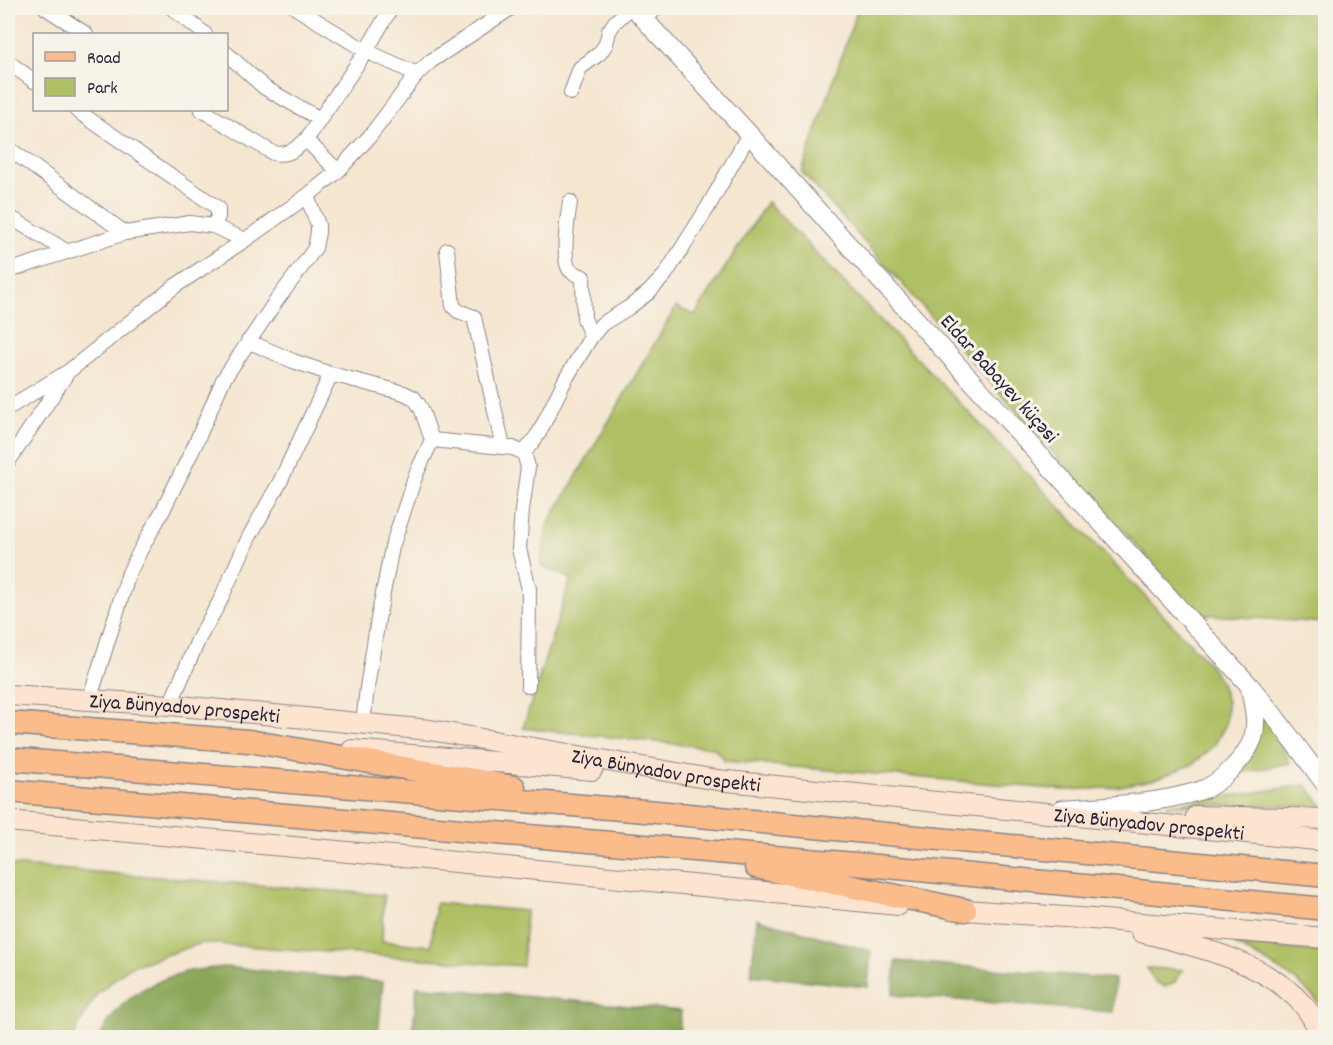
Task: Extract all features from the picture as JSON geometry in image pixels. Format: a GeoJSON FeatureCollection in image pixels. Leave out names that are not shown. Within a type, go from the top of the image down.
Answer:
{"type":"FeatureCollection","features":[{"type":"Feature","properties":{"kind":"main road","name":"Ziya Bünyadov prospekti"},"geometry":{"type":"LineString","coordinates":[[8,695],[170,705],[430,730],[717,780],[1326,841]]}},
{"type":"Feature","properties":{"kind":"main road","name":"Ziya Bünyadov prospekti"},"geometry":{"type":"LineString","coordinates":[[8,723],[249,741],[657,812]]}},
{"type":"Feature","properties":{"kind":"main road"},"geometry":{"type":"LineString","coordinates":[[249,741],[717,780]]}},
{"type":"Feature","properties":{"kind":"main road","name":"Ziya Bünyadov prospekti"},"geometry":{"type":"LineString","coordinates":[[8,759],[657,812],[1326,876]]}},
{"type":"Feature","properties":{"kind":"main road"},"geometry":{"type":"LineString","coordinates":[[8,791],[867,865],[1326,909]]}},
{"type":"Feature","properties":{"kind":"main road"},"geometry":{"type":"LineString","coordinates":[[1036,812],[1326,819]]}},
{"type":"Feature","properties":{"kind":"main road"},"geometry":{"type":"LineString","coordinates":[[8,821],[965,910],[1326,938]]}},
{"type":"Feature","properties":{"kind":"main road"},"geometry":{"type":"LineString","coordinates":[[651,846],[965,910]]}},
{"type":"Feature","properties":{"kind":"main road"},"geometry":{"type":"LineString","coordinates":[[1092,919],[1199,947],[1250,967],[1284,988],[1304,1005],[1323,1038]]}},
{"type":"Feature","properties":{"kind":"street"},"geometry":{"type":"LineString","coordinates":[[46,8],[84,33]]}},
{"type":"Feature","properties":{"kind":"street"},"geometry":{"type":"LineString","coordinates":[[172,8],[204,33]]}},
{"type":"Feature","properties":{"kind":"street"},"geometry":{"type":"LineString","coordinates":[[296,8],[366,51],[417,74]]}},
{"type":"Feature","properties":{"kind":"street"},"geometry":{"type":"LineString","coordinates":[[204,111],[273,153],[283,155],[293,151],[306,140],[366,51],[391,8]]}},
{"type":"Feature","properties":{"kind":"street"},"geometry":{"type":"LineString","coordinates":[[8,408],[69,371],[176,286],[307,196],[338,171],[370,136],[417,74],[430,61],[512,8]]}},
{"type":"Feature","properties":{"kind":"street"},"geometry":{"type":"LineString","coordinates":[[571,93],[580,68],[600,53],[615,22],[641,11]]}},
{"type":"Feature","properties":{"kind":"street","name":"Eldar Babayev küçəsi"},"geometry":{"type":"LineString","coordinates":[[641,11],[878,278],[1250,686],[1326,785]]}},
{"type":"Feature","properties":{"kind":"street"},"geometry":{"type":"LineString","coordinates":[[228,55],[265,88],[320,119]]}},
{"type":"Feature","properties":{"kind":"street"},"geometry":{"type":"LineString","coordinates":[[8,62],[33,80]]}},
{"type":"Feature","properties":{"kind":"street"},"geometry":{"type":"LineString","coordinates":[[77,111],[218,208],[218,217],[213,226]]}},
{"type":"Feature","properties":{"kind":"street"},"geometry":{"type":"LineString","coordinates":[[524,453],[539,433],[565,380],[591,337],[602,324],[648,293],[665,275],[708,207],[749,134]]}},
{"type":"Feature","properties":{"kind":"street"},"geometry":{"type":"LineString","coordinates":[[306,140],[338,171]]}},
{"type":"Feature","properties":{"kind":"street"},"geometry":{"type":"LineString","coordinates":[[8,148],[125,233]]}},
{"type":"Feature","properties":{"kind":"street"},"geometry":{"type":"LineString","coordinates":[[90,701],[129,573],[195,445],[223,380],[315,248],[318,225],[307,196]]}},
{"type":"Feature","properties":{"kind":"street"},"geometry":{"type":"LineString","coordinates":[[570,202],[565,238],[568,266],[571,271],[583,277],[584,318],[591,337]]}},
{"type":"Feature","properties":{"kind":"street"},"geometry":{"type":"LineString","coordinates":[[8,216],[68,252]]}},
{"type":"Feature","properties":{"kind":"street"},"geometry":{"type":"LineString","coordinates":[[8,271],[125,233],[190,223],[213,226],[245,240]]}},
{"type":"Feature","properties":{"kind":"street"},"geometry":{"type":"LineString","coordinates":[[447,250],[453,306],[458,311],[474,317],[503,447]]}},
{"type":"Feature","properties":{"kind":"street"},"geometry":{"type":"LineString","coordinates":[[248,341],[293,361],[331,374],[404,393],[414,399],[421,408],[432,440],[416,474],[392,548],[363,724]]}},
{"type":"Feature","properties":{"kind":"street"},"geometry":{"type":"LineString","coordinates":[[8,458],[69,371]]}},
{"type":"Feature","properties":{"kind":"street"},"geometry":{"type":"LineString","coordinates":[[170,705],[199,638],[219,603],[249,537],[280,483],[331,374]]}},
{"type":"Feature","properties":{"kind":"street"},"geometry":{"type":"LineString","coordinates":[[432,440],[513,447],[524,453],[528,467],[519,549],[530,590],[528,686]]}},
{"type":"Feature","properties":{"kind":"street"},"geometry":{"type":"LineString","coordinates":[[1036,812],[1136,803],[1201,791],[1221,779],[1233,767],[1246,752],[1253,738],[1256,722],[1250,686]]}},
{"type":"Feature","properties":{"kind":"green space"},"geometry":{"type":"Polygon","coordinates":[[[858,8],[1325,8],[1325,623],[1198,614],[802,172],[858,8]]]}},
{"type":"Feature","properties":{"kind":"green space"},"geometry":{"type":"Polygon","coordinates":[[[767,202],[1205,659],[1220,680],[1227,702],[1226,724],[1214,746],[1193,764],[1153,780],[1109,788],[1065,790],[725,761],[714,748],[523,728],[571,578],[541,566],[547,526],[676,307],[695,315],[767,202]]]}},
{"type":"Feature","properties":{"kind":"green space"},"geometry":{"type":"Polygon","coordinates":[[[1258,712],[1272,726],[1290,763],[1231,775],[1258,712]]]}},
{"type":"Feature","properties":{"kind":"green space"},"geometry":{"type":"Polygon","coordinates":[[[1306,785],[1323,806],[1166,805],[1306,785]]]}},
{"type":"Feature","properties":{"kind":"green space"},"geometry":{"type":"Polygon","coordinates":[[[8,865],[384,895],[382,941],[431,946],[436,903],[526,911],[523,966],[202,943],[129,967],[96,995],[74,1037],[8,1037],[8,865]]]}},
{"type":"Feature","properties":{"kind":"green space"},"geometry":{"type":"Polygon","coordinates":[[[757,919],[871,951],[868,987],[751,975],[757,919]]]}},
{"type":"Feature","properties":{"kind":"green space"},"geometry":{"type":"Polygon","coordinates":[[[1234,944],[1325,952],[1325,1012],[1324,1008],[1297,981],[1234,944]]]}},
{"type":"Feature","properties":{"kind":"green space"},"geometry":{"type":"Polygon","coordinates":[[[896,961],[1115,979],[1113,1012],[893,995],[896,961]]]}},
{"type":"Feature","properties":{"kind":"green space"},"geometry":{"type":"Polygon","coordinates":[[[224,967],[383,982],[378,1037],[100,1037],[114,1014],[144,988],[182,973],[224,967]]]}},
{"type":"Feature","properties":{"kind":"green space"},"geometry":{"type":"Polygon","coordinates":[[[1147,968],[1183,970],[1175,982],[1165,987],[1154,981],[1147,968]]]}},
{"type":"Feature","properties":{"kind":"green space"},"geometry":{"type":"Polygon","coordinates":[[[417,986],[681,1011],[679,1037],[412,1037],[417,986]]]}}]}
